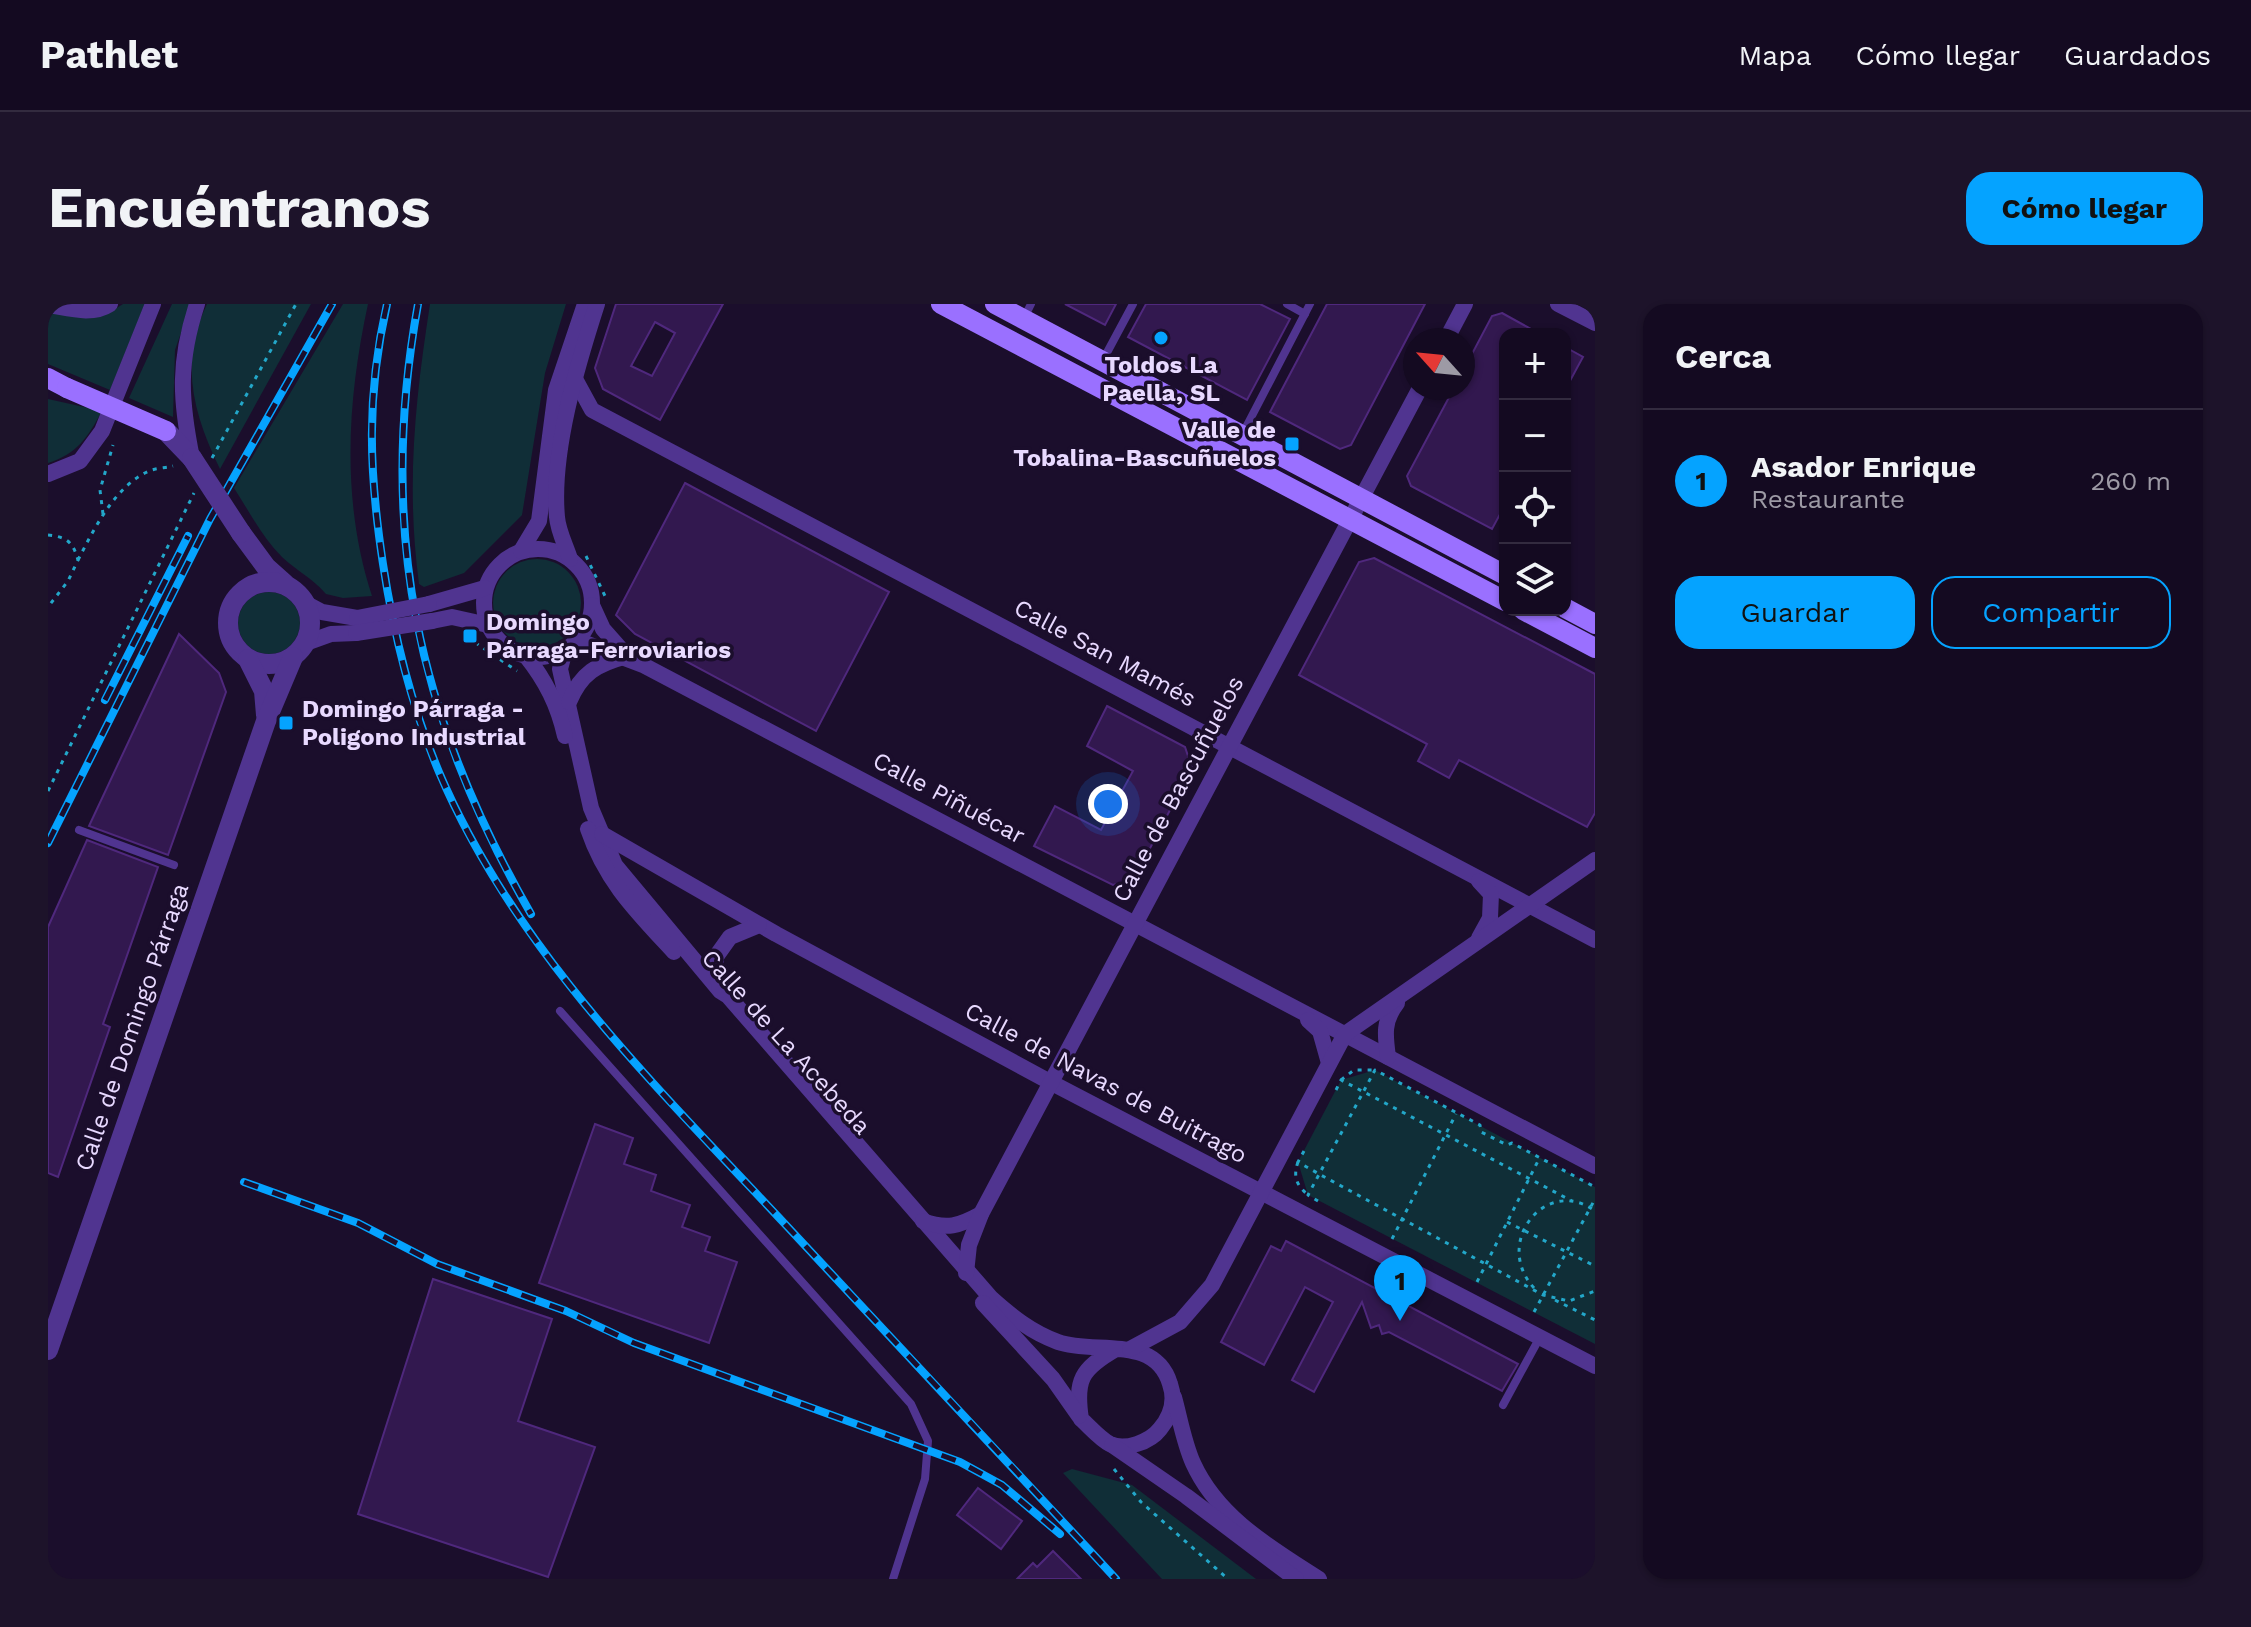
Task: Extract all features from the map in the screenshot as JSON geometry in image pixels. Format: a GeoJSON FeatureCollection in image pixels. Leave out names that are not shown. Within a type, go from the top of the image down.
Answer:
{"type":"FeatureCollection","features":[{"type":"Feature","properties":{"kind":"main road"},"geometry":{"type":"LineString","coordinates":[[941,304],[1499,598]]}},
{"type":"Feature","properties":{"kind":"main road"},"geometry":{"type":"LineString","coordinates":[[995,304],[1027,311],[1103,360],[1499,572]]}},
{"type":"Feature","properties":{"kind":"main road"},"geometry":{"type":"LineString","coordinates":[[54,383],[166,431]]}},
{"type":"Feature","properties":{"kind":"main road"},"geometry":{"type":"LineString","coordinates":[[1571,611],[1595,624]]}},
{"type":"Feature","properties":{"kind":"main road"},"geometry":{"type":"LineString","coordinates":[[1534,616],[1595,648]]}},
{"type":"Feature","properties":{"kind":"street"},"geometry":{"type":"LineString","coordinates":[[48,474],[80,461],[102,431],[153,304]]}},
{"type":"Feature","properties":{"kind":"street"},"geometry":{"type":"LineString","coordinates":[[138,344],[164,304]]}},
{"type":"Feature","properties":{"kind":"street"},"geometry":{"type":"LineString","coordinates":[[197,304],[186,339],[180,378],[200,461],[241,533],[266,567],[307,604],[356,626]]}},
{"type":"Feature","properties":{"kind":"street"},"geometry":{"type":"LineString","coordinates":[[585,304],[556,390],[539,521],[521,551],[499,565],[485,588],[483,601],[488,625],[523,664],[571,645],[599,605]]}},
{"type":"Feature","properties":{"kind":"street"},"geometry":{"type":"LineString","coordinates":[[569,702],[577,684],[588,671],[627,656],[603,629],[599,605],[557,519],[566,421],[574,377],[597,304]]}},
{"type":"Feature","properties":{"kind":"street"},"geometry":{"type":"LineString","coordinates":[[1452,328],[1465,304]]}},
{"type":"Feature","properties":{"kind":"street"},"geometry":{"type":"LineString","coordinates":[[1558,304],[1595,323]]}},
{"type":"Feature","properties":{"kind":"street"},"geometry":{"type":"LineString","coordinates":[[48,305],[104,306]]}},
{"type":"Feature","properties":{"kind":"street"},"geometry":{"type":"LineString","coordinates":[[566,421],[592,410],[574,377]]}},
{"type":"Feature","properties":{"kind":"street","name":"Calle de Bascuñuelos"},"geometry":{"type":"LineString","coordinates":[[966,1273],[969,1245],[981,1214],[1414,400]]}},
{"type":"Feature","properties":{"kind":"street","name":"Calle San Mamés"},"geometry":{"type":"LineString","coordinates":[[592,410],[1595,940]]}},
{"type":"Feature","properties":{"kind":"street"},"geometry":{"type":"LineString","coordinates":[[166,431],[200,461]]}},
{"type":"Feature","properties":{"kind":"street"},"geometry":{"type":"LineString","coordinates":[[241,533],[250,571],[248,587]]}},
{"type":"Feature","properties":{"kind":"street"},"geometry":{"type":"LineString","coordinates":[[521,551],[546,549],[575,553]]}},
{"type":"Feature","properties":{"kind":"street"},"geometry":{"type":"LineString","coordinates":[[286,585],[273,581],[248,587],[237,597],[228,623],[230,637],[248,659],[271,665],[331,634],[430,612],[485,588]]}},
{"type":"Feature","properties":{"kind":"street"},"geometry":{"type":"LineString","coordinates":[[299,650],[311,624],[307,604]]}},
{"type":"Feature","properties":{"kind":"street"},"geometry":{"type":"LineString","coordinates":[[430,612],[488,625]]}},
{"type":"Feature","properties":{"kind":"street","name":"Calle Piñuécar"},"geometry":{"type":"LineString","coordinates":[[571,645],[627,656],[1595,1166]]}},
{"type":"Feature","properties":{"kind":"street","name":"Calle de La Acebeda"},"geometry":{"type":"LineString","coordinates":[[571,645],[560,669],[591,808],[615,865],[720,991],[728,996],[819,1097],[966,1273],[1019,1323],[1060,1343],[1123,1349]]}},
{"type":"Feature","properties":{"kind":"street","name":"Calle de Domingo Párraga"},"geometry":{"type":"LineString","coordinates":[[48,1350],[53,1320],[266,721],[299,650]]}},
{"type":"Feature","properties":{"kind":"street","name":"Calle de Domingo Párraga"},"geometry":{"type":"LineString","coordinates":[[248,659],[264,691],[266,721]]}},
{"type":"Feature","properties":{"kind":"street","name":"Calle de La Acebeda"},"geometry":{"type":"LineString","coordinates":[[523,664],[543,677],[559,709],[582,810],[600,863],[631,906],[1053,1379],[1081,1419]]}},
{"type":"Feature","properties":{"kind":"street","name":"Calle de Navas de Buitrago"},"geometry":{"type":"LineString","coordinates":[[600,833],[645,862],[1050,1082],[1595,1366]]}},
{"type":"Feature","properties":{"kind":"street"},"geometry":{"type":"LineString","coordinates":[[1296,1579],[1186,1496],[1110,1444],[1081,1419],[1077,1390],[1090,1364],[1180,1322],[1212,1285],[1345,1034],[1595,860]]}},
{"type":"Feature","properties":{"kind":"street"},"geometry":{"type":"LineString","coordinates":[[1475,876],[1491,894],[1490,918],[1476,943]]}},
{"type":"Feature","properties":{"kind":"street"},"geometry":{"type":"LineString","coordinates":[[720,991],[715,958],[730,937],[759,925]]}},
{"type":"Feature","properties":{"kind":"street"},"geometry":{"type":"LineString","coordinates":[[1388,1057],[1384,1031],[1388,1014],[1406,993]]}},
{"type":"Feature","properties":{"kind":"street","name":"Calle Piñuécar"},"geometry":{"type":"LineString","coordinates":[[1295,1008],[1320,1031],[1329,1063]]}},
{"type":"Feature","properties":{"kind":"street"},"geometry":{"type":"LineString","coordinates":[[923,1221],[939,1227],[959,1226],[981,1214]]}},
{"type":"Feature","properties":{"kind":"street"},"geometry":{"type":"LineString","coordinates":[[1123,1349],[1152,1357],[1167,1373],[1193,1463],[1216,1499],[1250,1534],[1319,1579]]}},
{"type":"Feature","properties":{"kind":"street"},"geometry":{"type":"LineString","coordinates":[[1110,1444],[1133,1446],[1155,1436],[1169,1417],[1174,1395]]}},
{"type":"Feature","properties":{"kind":"lane"},"geometry":{"type":"LineString","coordinates":[[1103,360],[1133,304]]}},
{"type":"Feature","properties":{"kind":"lane"},"geometry":{"type":"LineString","coordinates":[[1287,304],[1305,314]]}},
{"type":"Feature","properties":{"kind":"lane"},"geometry":{"type":"LineString","coordinates":[[1243,434],[1310,304]]}},
{"type":"Feature","properties":{"kind":"lane"},"geometry":{"type":"LineString","coordinates":[[79,830],[174,865]]}},
{"type":"Feature","properties":{"kind":"lane"},"geometry":{"type":"LineString","coordinates":[[560,1011],[911,1404],[928,1441],[925,1479],[893,1579]]}},
{"type":"Feature","properties":{"kind":"lane"},"geometry":{"type":"LineString","coordinates":[[1503,1405],[1540,1337]]}},
{"type":"Feature","properties":{"kind":"path"},"geometry":{"type":"LineString","coordinates":[[48,607],[68,581],[103,514],[124,490],[148,472],[200,461],[296,304]]}},
{"type":"Feature","properties":{"kind":"path"},"geometry":{"type":"LineString","coordinates":[[103,514],[100,490],[114,448],[110,437]]}},
{"type":"Feature","properties":{"kind":"path"},"geometry":{"type":"LineString","coordinates":[[48,791],[195,491]]}},
{"type":"Feature","properties":{"kind":"path"},"geometry":{"type":"LineString","coordinates":[[48,535],[64,537],[74,545],[78,560]]}},
{"type":"Feature","properties":{"kind":"path"},"geometry":{"type":"LineString","coordinates":[[575,553],[592,565],[599,605]]}},
{"type":"Feature","properties":{"kind":"path"},"geometry":{"type":"LineString","coordinates":[[460,635],[523,664]]}},
{"type":"Feature","properties":{"kind":"path"},"geometry":{"type":"LineString","coordinates":[[1336,1090],[1341,1080],[1354,1070],[1375,1070],[1480,1125],[1481,1132],[1540,1157],[1595,1187]]}},
{"type":"Feature","properties":{"kind":"path"},"geometry":{"type":"LineString","coordinates":[[1308,1195],[1375,1070]]}},
{"type":"Feature","properties":{"kind":"path"},"geometry":{"type":"LineString","coordinates":[[1341,1080],[1572,1201],[1593,1209]]}},
{"type":"Feature","properties":{"kind":"path"},"geometry":{"type":"LineString","coordinates":[[1392,1239],[1457,1113]]}},
{"type":"Feature","properties":{"kind":"path"},"geometry":{"type":"LineString","coordinates":[[1304,1151],[1294,1173],[1308,1195],[1318,1201]]}},
{"type":"Feature","properties":{"kind":"path"},"geometry":{"type":"LineString","coordinates":[[1477,1282],[1540,1157]]}},
{"type":"Feature","properties":{"kind":"path"},"geometry":{"type":"LineString","coordinates":[[1298,1162],[1595,1320]]}},
{"type":"Feature","properties":{"kind":"path"},"geometry":{"type":"LineString","coordinates":[[1534,1312],[1593,1209],[1595,1199]]}},
{"type":"Feature","properties":{"kind":"path"},"geometry":{"type":"LineString","coordinates":[[1537,1291],[1525,1278],[1518,1262],[1517,1245],[1522,1228],[1535,1213],[1552,1204],[1572,1201]]}},
{"type":"Feature","properties":{"kind":"path"},"geometry":{"type":"LineString","coordinates":[[1507,1222],[1595,1266]]}},
{"type":"Feature","properties":{"kind":"path"},"geometry":{"type":"LineString","coordinates":[[1552,1299],[1569,1301],[1595,1291]]}},
{"type":"Feature","properties":{"kind":"path"},"geometry":{"type":"LineString","coordinates":[[1114,1469],[1141,1502],[1228,1579]]}},
{"type":"Feature","properties":{"kind":"shaded area"},"geometry":{"type":"Polygon","coordinates":[[[123,304],[145,304],[110,390],[48,364],[48,308],[115,309],[123,304]]]}},
{"type":"Feature","properties":{"kind":"shaded area"},"geometry":{"type":"Polygon","coordinates":[[[172,304],[191,304],[175,350],[173,417],[129,398],[172,304]]]}},
{"type":"Feature","properties":{"kind":"shaded area"},"geometry":{"type":"Polygon","coordinates":[[[207,304],[311,304],[220,469],[203,428],[193,388],[193,347],[207,304]]]}},
{"type":"Feature","properties":{"kind":"shaded area"},"geometry":{"type":"Polygon","coordinates":[[[343,304],[368,304],[355,377],[350,451],[355,524],[372,596],[343,598],[326,594],[282,557],[234,488],[343,304]]]}},
{"type":"Feature","properties":{"kind":"shaded area"},"geometry":{"type":"Polygon","coordinates":[[[430,304],[566,304],[545,373],[522,515],[464,573],[424,587],[419,584],[415,548],[413,478],[416,409],[430,304]]]}},
{"type":"Feature","properties":{"kind":"shaded area"},"geometry":{"type":"Polygon","coordinates":[[[48,399],[102,411],[81,443],[67,455],[48,463],[48,399]]]}},
{"type":"Feature","properties":{"kind":"shaded area"},"geometry":{"type":"Polygon","coordinates":[[[537,559],[562,566],[574,578],[581,603],[574,628],[562,640],[537,647],[512,640],[500,628],[493,603],[500,578],[512,566],[537,559]]]}},
{"type":"Feature","properties":{"kind":"shaded area"},"geometry":{"type":"Polygon","coordinates":[[[269,592],[291,601],[300,623],[291,645],[269,654],[247,645],[238,623],[247,601],[269,592]]]}},
{"type":"Feature","properties":{"kind":"shaded area"},"geometry":{"type":"Polygon","coordinates":[[[1375,1070],[1595,1187],[1595,1344],[1308,1195],[1298,1162],[1341,1080],[1375,1070]]]}},
{"type":"Feature","properties":{"kind":"shaded area"},"geometry":{"type":"Polygon","coordinates":[[[1072,1469],[1132,1485],[1256,1579],[1162,1579],[1063,1473],[1072,1469]]]}},
{"type":"Feature","properties":{"kind":"building"},"geometry":{"type":"Polygon","coordinates":[[[616,304],[723,304],[660,420],[603,389],[595,368],[616,304]],[[655,322],[631,366],[652,376],[675,333],[655,322]]]}},
{"type":"Feature","properties":{"kind":"building"},"geometry":{"type":"Polygon","coordinates":[[[1065,304],[1116,304],[1105,325],[1065,304]]]}},
{"type":"Feature","properties":{"kind":"building"},"geometry":{"type":"Polygon","coordinates":[[[1146,304],[1260,304],[1290,319],[1247,400],[1128,337],[1146,304]]]}},
{"type":"Feature","properties":{"kind":"building"},"geometry":{"type":"Polygon","coordinates":[[[1327,304],[1425,304],[1412,328],[1403,328],[1403,346],[1351,445],[1340,449],[1270,412],[1327,304]]]}},
{"type":"Feature","properties":{"kind":"building"},"geometry":{"type":"Polygon","coordinates":[[[1502,313],[1529,328],[1499,328],[1499,516],[1492,529],[1411,486],[1407,476],[1448,400],[1475,400],[1475,348],[1492,316],[1502,313]]]}},
{"type":"Feature","properties":{"kind":"building"},"geometry":{"type":"Polygon","coordinates":[[[1571,350],[1583,357],[1571,379],[1571,350]]]}},
{"type":"Feature","properties":{"kind":"building"},"geometry":{"type":"Polygon","coordinates":[[[685,483],[889,592],[816,731],[635,634],[616,615],[685,483]]]}},
{"type":"Feature","properties":{"kind":"building"},"geometry":{"type":"Polygon","coordinates":[[[1374,558],[1595,674],[1595,813],[1587,827],[1459,760],[1449,778],[1418,761],[1427,744],[1299,675],[1359,562],[1374,558]]]}},
{"type":"Feature","properties":{"kind":"building"},"geometry":{"type":"Polygon","coordinates":[[[179,634],[219,673],[226,692],[168,855],[89,826],[179,634]]]}},
{"type":"Feature","properties":{"kind":"building"},"geometry":{"type":"Polygon","coordinates":[[[1107,706],[1185,747],[1192,768],[1134,879],[1113,885],[1034,846],[1055,806],[1101,830],[1133,771],[1087,746],[1107,706]]]}},
{"type":"Feature","properties":{"kind":"building"},"geometry":{"type":"Polygon","coordinates":[[[87,840],[158,867],[103,1024],[110,1027],[58,1177],[48,1173],[48,927],[87,840]]]}},
{"type":"Feature","properties":{"kind":"building"},"geometry":{"type":"Polygon","coordinates":[[[595,1124],[633,1138],[624,1164],[656,1175],[651,1191],[690,1205],[682,1227],[710,1237],[705,1251],[737,1262],[709,1343],[539,1283],[595,1124]]]}},
{"type":"Feature","properties":{"kind":"building"},"geometry":{"type":"Polygon","coordinates":[[[1286,1241],[1518,1364],[1502,1391],[1389,1332],[1382,1334],[1379,1325],[1371,1328],[1362,1302],[1314,1392],[1292,1380],[1333,1302],[1305,1287],[1264,1365],[1221,1342],[1271,1246],[1281,1251],[1286,1241]]]}},
{"type":"Feature","properties":{"kind":"building"},"geometry":{"type":"Polygon","coordinates":[[[433,1279],[552,1319],[518,1421],[595,1447],[548,1577],[358,1514],[433,1279]]]}},
{"type":"Feature","properties":{"kind":"building"},"geometry":{"type":"Polygon","coordinates":[[[978,1488],[1022,1521],[1001,1549],[957,1515],[978,1488]]]}},
{"type":"Feature","properties":{"kind":"building"},"geometry":{"type":"Polygon","coordinates":[[[1053,1551],[1081,1579],[1017,1579],[1033,1563],[1037,1567],[1053,1551]]]}},
{"type":"Feature","properties":{"kind":"railway"},"geometry":{"type":"LineString","coordinates":[[48,843],[210,519],[332,304]]}},
{"type":"Feature","properties":{"kind":"railway"},"geometry":{"type":"LineString","coordinates":[[387,304],[376,370],[372,434],[375,498],[383,564],[392,617],[412,696],[439,772],[470,837],[547,956],[638,1067],[1116,1579]]}},
{"type":"Feature","properties":{"kind":"railway"},"geometry":{"type":"LineString","coordinates":[[418,304],[406,387],[402,467],[406,544],[416,620],[434,694],[459,767],[492,840],[531,914]]}},
{"type":"Feature","properties":{"kind":"railway"},"geometry":{"type":"LineString","coordinates":[[105,700],[188,536]]}},
{"type":"Feature","properties":{"kind":"railway"},"geometry":{"type":"LineString","coordinates":[[244,1182],[358,1223],[437,1264],[566,1311],[634,1343],[960,1462],[1002,1485],[1060,1534]]}},
{"type":"Feature","properties":{"kind":"place","name":"Toldos La Paella, SL"},"geometry":{"type":"Point","coordinates":[1161,338]}},
{"type":"Feature","properties":{"kind":"place","name":"Valle de Tobalina-Bascuñuelos"},"geometry":{"type":"Point","coordinates":[1292,444]}},
{"type":"Feature","properties":{"kind":"place","name":"Domingo Párraga-Ferroviarios"},"geometry":{"type":"Point","coordinates":[470,636]}},
{"type":"Feature","properties":{"kind":"place","name":"Domingo Párraga - Poligono Industrial"},"geometry":{"type":"Point","coordinates":[286,723]}},
{"type":"Feature","properties":{"kind":"place","name":"Asador Enrique"},"geometry":{"type":"Point","coordinates":[1400,1321]}}]}
